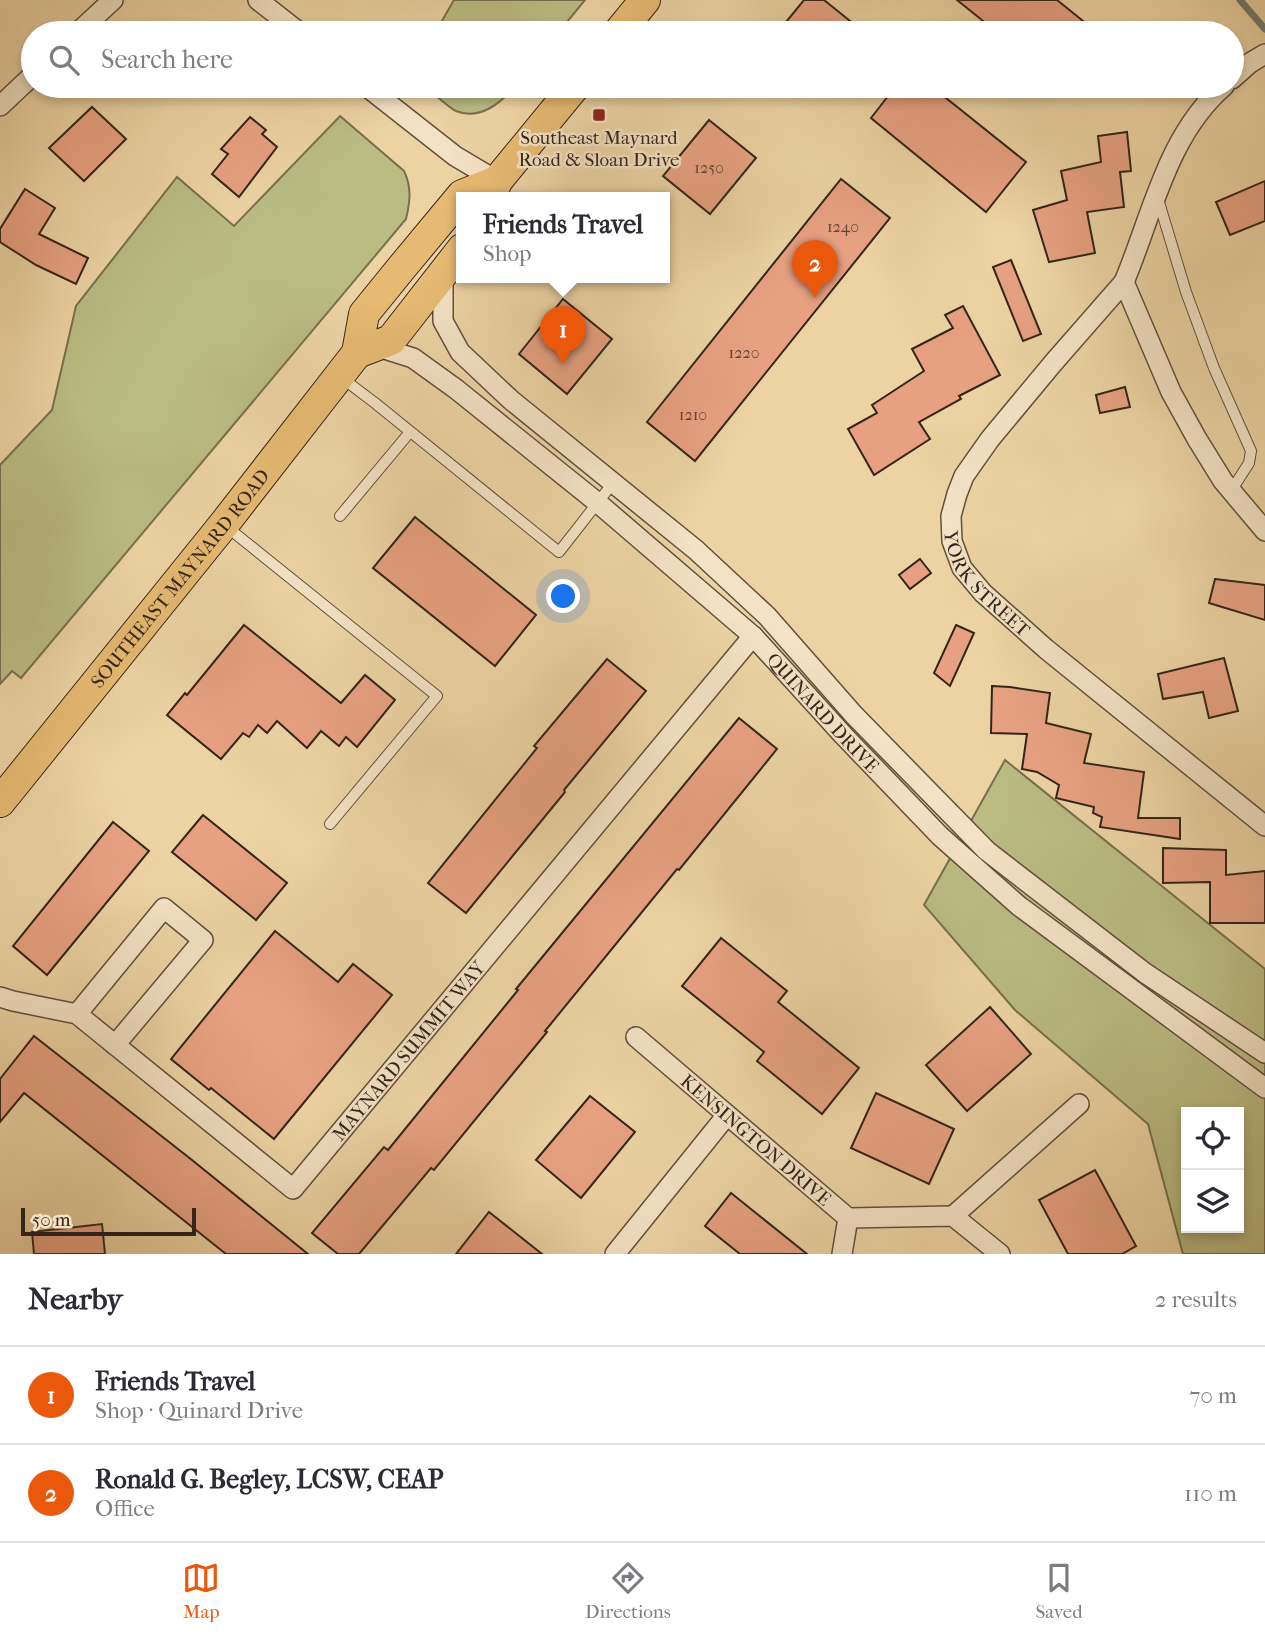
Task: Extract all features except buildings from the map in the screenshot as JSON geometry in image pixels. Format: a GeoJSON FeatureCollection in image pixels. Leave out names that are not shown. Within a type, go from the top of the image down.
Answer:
{"type":"FeatureCollection","features":[{"type":"Feature","properties":{"kind":"main road"},"geometry":{"type":"LineString","coordinates":[[628,21],[645,0]]}},
{"type":"Feature","properties":{"kind":"main road","name":"SOUTHEAST MAYNARD ROAD"},"geometry":{"type":"LineString","coordinates":[[494,189],[566,98]]}},
{"type":"Feature","properties":{"kind":"main road","name":"SOUTHEAST MAYNARD ROAD"},"geometry":{"type":"LineString","coordinates":[[366,350],[364,314],[456,202]]}},
{"type":"Feature","properties":{"kind":"main road","name":"SOUTHEAST MAYNARD ROAD"},"geometry":{"type":"LineString","coordinates":[[0,802],[224,524],[338,376],[366,350],[391,340],[456,255]]}},
{"type":"Feature","properties":{"kind":"street"},"geometry":{"type":"LineString","coordinates":[[91,21],[113,0]]}},
{"type":"Feature","properties":{"kind":"street"},"geometry":{"type":"LineString","coordinates":[[258,0],[285,21]]}},
{"type":"Feature","properties":{"kind":"street"},"geometry":{"type":"LineString","coordinates":[[1244,68],[1265,54]]}},
{"type":"Feature","properties":{"kind":"street"},"geometry":{"type":"LineString","coordinates":[[0,106],[21,86]]}},
{"type":"Feature","properties":{"kind":"street"},"geometry":{"type":"LineString","coordinates":[[381,98],[494,189]]}},
{"type":"Feature","properties":{"kind":"street","name":"YORK STREET"},"geometry":{"type":"LineString","coordinates":[[1213,98],[1192,120],[1169,162],[1124,282],[990,439],[964,476],[951,516],[952,541],[962,568],[983,593],[1046,649],[1265,826]]}},
{"type":"Feature","properties":{"kind":"street","name":"QUINARD DRIVE"},"geometry":{"type":"LineString","coordinates":[[443,272],[443,321],[460,352],[511,400],[696,550],[767,616],[854,715],[987,851],[1146,972],[1265,1053]]}},
{"type":"Feature","properties":{"kind":"street"},"geometry":{"type":"LineString","coordinates":[[1124,282],[1171,393],[1216,471],[1265,531]]}},
{"type":"Feature","properties":{"kind":"street","name":"QUINARD DRIVE"},"geometry":{"type":"LineString","coordinates":[[366,350],[413,359],[456,389],[598,503],[753,636],[844,736],[950,845],[1019,906],[1265,1088]]}},
{"type":"Feature","properties":{"kind":"street","name":"MAYNARD SUMMIT WAY"},"geometry":{"type":"LineString","coordinates":[[0,997],[77,1014],[293,1189],[753,636]]}},
{"type":"Feature","properties":{"kind":"street"},"geometry":{"type":"LineString","coordinates":[[77,1014],[164,908],[203,940],[116,1045]]}},
{"type":"Feature","properties":{"kind":"street","name":"KENSINGTON DRIVE"},"geometry":{"type":"LineString","coordinates":[[636,1037],[848,1218],[842,1254]]}},
{"type":"Feature","properties":{"kind":"street"},"geometry":{"type":"LineString","coordinates":[[953,1216],[1079,1104]]}},
{"type":"Feature","properties":{"kind":"street"},"geometry":{"type":"LineString","coordinates":[[615,1254],[727,1115]]}},
{"type":"Feature","properties":{"kind":"street"},"geometry":{"type":"LineString","coordinates":[[848,1218],[953,1216],[1000,1254]]}},
{"type":"Feature","properties":{"kind":"lane"},"geometry":{"type":"LineString","coordinates":[[1157,196],[1214,368],[1251,451],[1249,463],[1231,491]]}},
{"type":"Feature","properties":{"kind":"lane"},"geometry":{"type":"LineString","coordinates":[[338,376],[559,552],[613,483]]}},
{"type":"Feature","properties":{"kind":"lane"},"geometry":{"type":"LineString","coordinates":[[340,516],[410,432]]}},
{"type":"Feature","properties":{"kind":"lane"},"geometry":{"type":"LineString","coordinates":[[224,524],[437,696],[330,824]]}},
{"type":"Feature","properties":{"kind":"green space"},"geometry":{"type":"Polygon","coordinates":[[[454,0],[585,0],[568,21],[442,21],[454,0]]]}},
{"type":"Feature","properties":{"kind":"green space"},"geometry":{"type":"Polygon","coordinates":[[[439,98],[504,98],[490,108],[474,114],[456,111],[439,98]]]}},
{"type":"Feature","properties":{"kind":"green space"},"geometry":{"type":"Polygon","coordinates":[[[340,116],[404,171],[410,195],[406,219],[21,678],[12,671],[0,684],[0,465],[52,410],[76,306],[177,177],[234,226],[340,116]]]}},
{"type":"Feature","properties":{"kind":"green space"},"geometry":{"type":"Polygon","coordinates":[[[1005,760],[1265,969],[1265,1254],[1183,1254],[1148,1124],[1015,1010],[924,905],[1005,760]]]}},
{"type":"Feature","properties":{"kind":"waterway"},"geometry":{"type":"LineString","coordinates":[[1240,0],[1265,29]]}},
{"type":"Feature","properties":{"kind":"place","name":"Southeast Maynard Road & Sloan Drive"},"geometry":{"type":"Point","coordinates":[599,115]}},
{"type":"Feature","properties":{"kind":"place","name":"Ronald G. Begley, LCSW, CEAP"},"geometry":{"type":"Point","coordinates":[815,298]}},
{"type":"Feature","properties":{"kind":"place","name":"Friends Travel"},"geometry":{"type":"Point","coordinates":[563,364]}}]}
